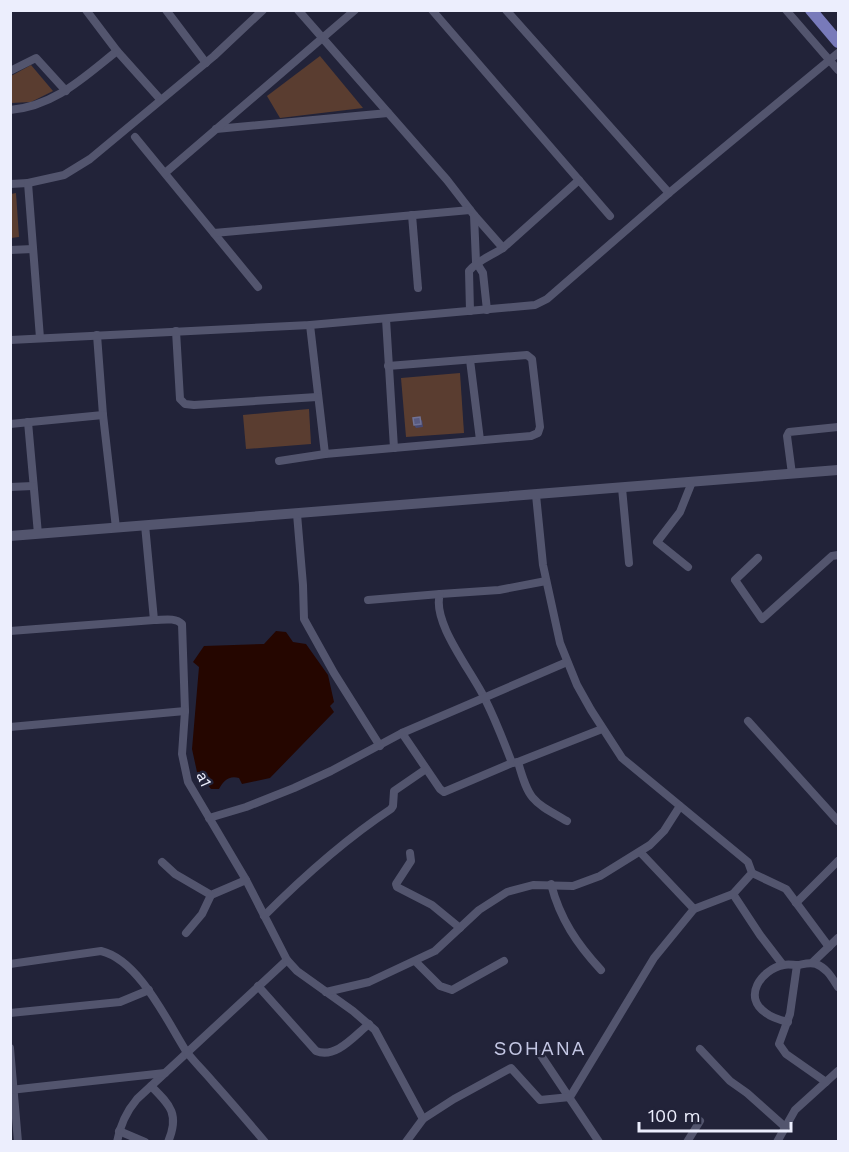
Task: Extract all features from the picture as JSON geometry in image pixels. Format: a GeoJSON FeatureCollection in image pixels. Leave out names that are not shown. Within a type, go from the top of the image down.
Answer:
{"type":"FeatureCollection","features":[{"type":"Feature","properties":{"kind":"main road"},"geometry":{"type":"LineString","coordinates":[[810,10],[838,42]]}},
{"type":"Feature","properties":{"kind":"street"},"geometry":{"type":"LineString","coordinates":[[86,10],[117,51],[160,99]]}},
{"type":"Feature","properties":{"kind":"street"},"geometry":{"type":"LineString","coordinates":[[166,10],[206,63]]}},
{"type":"Feature","properties":{"kind":"street"},"geometry":{"type":"LineString","coordinates":[[10,184],[52,179],[72,172],[206,63],[263,10]]}},
{"type":"Feature","properties":{"kind":"street"},"geometry":{"type":"LineString","coordinates":[[298,10],[503,248]]}},
{"type":"Feature","properties":{"kind":"street"},"geometry":{"type":"LineString","coordinates":[[165,173],[355,10]]}},
{"type":"Feature","properties":{"kind":"street"},"geometry":{"type":"LineString","coordinates":[[432,10],[610,216]]}},
{"type":"Feature","properties":{"kind":"street"},"geometry":{"type":"LineString","coordinates":[[506,10],[669,193]]}},
{"type":"Feature","properties":{"kind":"street"},"geometry":{"type":"LineString","coordinates":[[786,10],[838,70]]}},
{"type":"Feature","properties":{"kind":"street"},"geometry":{"type":"LineString","coordinates":[[10,110],[38,105],[66,91],[117,51]]}},
{"type":"Feature","properties":{"kind":"street"},"geometry":{"type":"LineString","coordinates":[[10,340],[310,325],[535,305],[547,299],[669,193],[838,53]]}},
{"type":"Feature","properties":{"kind":"street"},"geometry":{"type":"LineString","coordinates":[[10,71],[36,58],[66,91]]}},
{"type":"Feature","properties":{"kind":"street"},"geometry":{"type":"LineString","coordinates":[[215,130],[388,113]]}},
{"type":"Feature","properties":{"kind":"street"},"geometry":{"type":"LineString","coordinates":[[135,137],[258,287]]}},
{"type":"Feature","properties":{"kind":"street"},"geometry":{"type":"LineString","coordinates":[[470,311],[469,271],[476,262],[492,256],[503,248],[579,180]]}},
{"type":"Feature","properties":{"kind":"street"},"geometry":{"type":"LineString","coordinates":[[28,183],[40,338]]}},
{"type":"Feature","properties":{"kind":"street"},"geometry":{"type":"LineString","coordinates":[[472,213],[476,262],[483,273],[487,310]]}},
{"type":"Feature","properties":{"kind":"street"},"geometry":{"type":"LineString","coordinates":[[214,233],[412,215],[472,213]]}},
{"type":"Feature","properties":{"kind":"street"},"geometry":{"type":"LineString","coordinates":[[412,215],[418,288]]}},
{"type":"Feature","properties":{"kind":"street"},"geometry":{"type":"LineString","coordinates":[[10,250],[33,249]]}},
{"type":"Feature","properties":{"kind":"street"},"geometry":{"type":"LineString","coordinates":[[386,319],[394,448]]}},
{"type":"Feature","properties":{"kind":"street"},"geometry":{"type":"LineString","coordinates":[[310,325],[325,454]]}},
{"type":"Feature","properties":{"kind":"street"},"geometry":{"type":"LineString","coordinates":[[176,332],[180,399],[185,404],[317,397]]}},
{"type":"Feature","properties":{"kind":"street"},"geometry":{"type":"LineString","coordinates":[[97,334],[103,415],[116,528]]}},
{"type":"Feature","properties":{"kind":"street"},"geometry":{"type":"LineString","coordinates":[[279,461],[325,454],[531,436],[538,433],[540,427],[532,359],[527,355],[388,366]]}},
{"type":"Feature","properties":{"kind":"street"},"geometry":{"type":"LineString","coordinates":[[470,360],[480,440]]}},
{"type":"Feature","properties":{"kind":"street"},"geometry":{"type":"LineString","coordinates":[[10,424],[103,415]]}},
{"type":"Feature","properties":{"kind":"street"},"geometry":{"type":"LineString","coordinates":[[28,422],[38,534]]}},
{"type":"Feature","properties":{"kind":"street"},"geometry":{"type":"LineString","coordinates":[[792,474],[787,436],[789,432],[838,427]]}},
{"type":"Feature","properties":{"kind":"street"},"geometry":{"type":"LineString","coordinates":[[10,536],[838,470]]}},
{"type":"Feature","properties":{"kind":"street"},"geometry":{"type":"LineString","coordinates":[[688,567],[657,542],[680,512],[692,482]]}},
{"type":"Feature","properties":{"kind":"street"},"geometry":{"type":"LineString","coordinates":[[10,487],[33,486]]}},
{"type":"Feature","properties":{"kind":"street"},"geometry":{"type":"LineString","coordinates":[[622,488],[629,563]]}},
{"type":"Feature","properties":{"kind":"street"},"geometry":{"type":"LineString","coordinates":[[536,495],[540,547],[560,643],[577,685],[602,729],[622,758],[748,862],[752,873],[786,889],[829,947]]}},
{"type":"Feature","properties":{"kind":"street"},"geometry":{"type":"LineString","coordinates":[[297,514],[304,619],[380,746]]}},
{"type":"Feature","properties":{"kind":"street"},"geometry":{"type":"LineString","coordinates":[[145,525],[154,620]]}},
{"type":"Feature","properties":{"kind":"street"},"geometry":{"type":"LineString","coordinates":[[758,558],[735,580],[762,619],[832,556],[838,555]]}},
{"type":"Feature","properties":{"kind":"street"},"geometry":{"type":"LineString","coordinates":[[368,600],[499,590],[546,581]]}},
{"type":"Feature","properties":{"kind":"street"},"geometry":{"type":"LineString","coordinates":[[440,594],[438,602],[441,619],[484,697],[531,797],[536,803],[567,821]]}},
{"type":"Feature","properties":{"kind":"street","name":"a1"},"geometry":{"type":"LineString","coordinates":[[10,631],[154,620],[172,620],[182,624],[185,711],[182,754],[188,782],[246,880],[287,960]]}},
{"type":"Feature","properties":{"kind":"street"},"geometry":{"type":"LineString","coordinates":[[209,818],[246,807],[294,788],[402,733],[567,662]]}},
{"type":"Feature","properties":{"kind":"street"},"geometry":{"type":"LineString","coordinates":[[10,727],[185,711]]}},
{"type":"Feature","properties":{"kind":"street"},"geometry":{"type":"LineString","coordinates":[[748,721],[838,821]]}},
{"type":"Feature","properties":{"kind":"street"},"geometry":{"type":"LineString","coordinates":[[402,733],[444,792],[602,729]]}},
{"type":"Feature","properties":{"kind":"street"},"geometry":{"type":"LineString","coordinates":[[264,916],[321,861],[391,809],[394,791],[426,769]]}},
{"type":"Feature","properties":{"kind":"street"},"geometry":{"type":"LineString","coordinates":[[326,992],[369,982],[416,962],[435,951],[489,902],[507,892],[526,886],[551,884],[565,886],[585,883],[641,853],[664,831],[680,806]]}},
{"type":"Feature","properties":{"kind":"street"},"geometry":{"type":"LineString","coordinates":[[410,853],[411,861],[399,877],[397,887],[432,904],[460,928]]}},
{"type":"Feature","properties":{"kind":"street"},"geometry":{"type":"LineString","coordinates":[[641,853],[694,909]]}},
{"type":"Feature","properties":{"kind":"street"},"geometry":{"type":"LineString","coordinates":[[796,903],[838,861]]}},
{"type":"Feature","properties":{"kind":"street"},"geometry":{"type":"LineString","coordinates":[[162,862],[175,874],[212,895]]}},
{"type":"Feature","properties":{"kind":"street"},"geometry":{"type":"LineString","coordinates":[[570,1097],[654,957],[694,909],[733,894],[752,873]]}},
{"type":"Feature","properties":{"kind":"street"},"geometry":{"type":"LineString","coordinates":[[186,933],[202,914],[212,895],[246,880]]}},
{"type":"Feature","properties":{"kind":"street"},"geometry":{"type":"LineString","coordinates":[[551,884],[566,927],[601,970]]}},
{"type":"Feature","properties":{"kind":"street"},"geometry":{"type":"LineString","coordinates":[[733,894],[783,965]]}},
{"type":"Feature","properties":{"kind":"street"},"geometry":{"type":"LineString","coordinates":[[788,1022],[766,1014],[761,1009],[754,995],[758,981],[783,965],[813,962],[838,938]]}},
{"type":"Feature","properties":{"kind":"street"},"geometry":{"type":"LineString","coordinates":[[10,963],[101,951],[119,960],[149,990],[187,1052],[265,1142]]}},
{"type":"Feature","properties":{"kind":"street"},"geometry":{"type":"LineString","coordinates":[[117,1142],[119,1131],[129,1109],[165,1072],[287,960],[297,971],[375,1030],[423,1119]]}},
{"type":"Feature","properties":{"kind":"street"},"geometry":{"type":"LineString","coordinates":[[416,962],[440,986],[452,990],[504,961]]}},
{"type":"Feature","properties":{"kind":"street"},"geometry":{"type":"LineString","coordinates":[[813,962],[830,973],[838,987]]}},
{"type":"Feature","properties":{"kind":"street"},"geometry":{"type":"LineString","coordinates":[[797,965],[788,1022],[779,1044],[781,1050],[826,1082]]}},
{"type":"Feature","properties":{"kind":"street"},"geometry":{"type":"LineString","coordinates":[[830,973],[838,969]]}},
{"type":"Feature","properties":{"kind":"street"},"geometry":{"type":"LineString","coordinates":[[258,986],[316,1051],[323,1054],[333,1053],[369,1024]]}},
{"type":"Feature","properties":{"kind":"street"},"geometry":{"type":"LineString","coordinates":[[10,1013],[113,1003],[136,997],[149,990]]}},
{"type":"Feature","properties":{"kind":"street"},"geometry":{"type":"LineString","coordinates":[[10,1048],[18,1142]]}},
{"type":"Feature","properties":{"kind":"street"},"geometry":{"type":"LineString","coordinates":[[700,1049],[730,1081],[784,1126]]}},
{"type":"Feature","properties":{"kind":"street"},"geometry":{"type":"LineString","coordinates":[[540,1054],[599,1142]]}},
{"type":"Feature","properties":{"kind":"street"},"geometry":{"type":"LineString","coordinates":[[406,1142],[423,1119],[511,1068],[540,1100],[570,1097]]}},
{"type":"Feature","properties":{"kind":"street"},"geometry":{"type":"LineString","coordinates":[[777,1142],[795,1110],[838,1071]]}},
{"type":"Feature","properties":{"kind":"street"},"geometry":{"type":"LineString","coordinates":[[12,1090],[165,1072]]}},
{"type":"Feature","properties":{"kind":"street"},"geometry":{"type":"LineString","coordinates":[[151,1086],[171,1106],[173,1129],[168,1142]]}},
{"type":"Feature","properties":{"kind":"street"},"geometry":{"type":"LineString","coordinates":[[687,1142],[700,1121]]}},
{"type":"Feature","properties":{"kind":"street"},"geometry":{"type":"LineString","coordinates":[[119,1131],[145,1142]]}},
{"type":"Feature","properties":{"kind":"shaded area"},"geometry":{"type":"Polygon","coordinates":[[[320,56],[363,108],[280,118],[267,96],[320,56]]]}},
{"type":"Feature","properties":{"kind":"shaded area"},"geometry":{"type":"Polygon","coordinates":[[[31,65],[53,91],[31,102],[11,103],[11,76],[31,65]]]}},
{"type":"Feature","properties":{"kind":"shaded area"},"geometry":{"type":"Polygon","coordinates":[[[16,193],[19,237],[11,238],[11,194],[16,193]]]}},
{"type":"Feature","properties":{"kind":"shaded area"},"geometry":{"type":"Polygon","coordinates":[[[460,373],[464,433],[406,437],[401,378],[460,373]]]}},
{"type":"Feature","properties":{"kind":"shaded area"},"geometry":{"type":"Polygon","coordinates":[[[309,409],[311,444],[246,449],[243,415],[309,409]]]}},
{"type":"Feature","properties":{"kind":"shaded area"},"geometry":{"type":"Polygon","coordinates":[[[276,631],[286,632],[293,642],[306,644],[328,675],[334,702],[330,706],[334,712],[270,778],[242,784],[239,778],[232,777],[224,781],[219,789],[211,789],[197,772],[192,749],[199,667],[193,662],[204,646],[264,644],[276,631]]]}},
{"type":"Feature","properties":{"kind":"building"},"geometry":{"type":"Polygon","coordinates":[[[420,417],[421,424],[414,425],[413,418],[420,417]]]}},
{"type":"Feature","properties":{"kind":"district","name":"SOHANA"},"geometry":{"type":"Point","coordinates":[540,1048]}}]}
